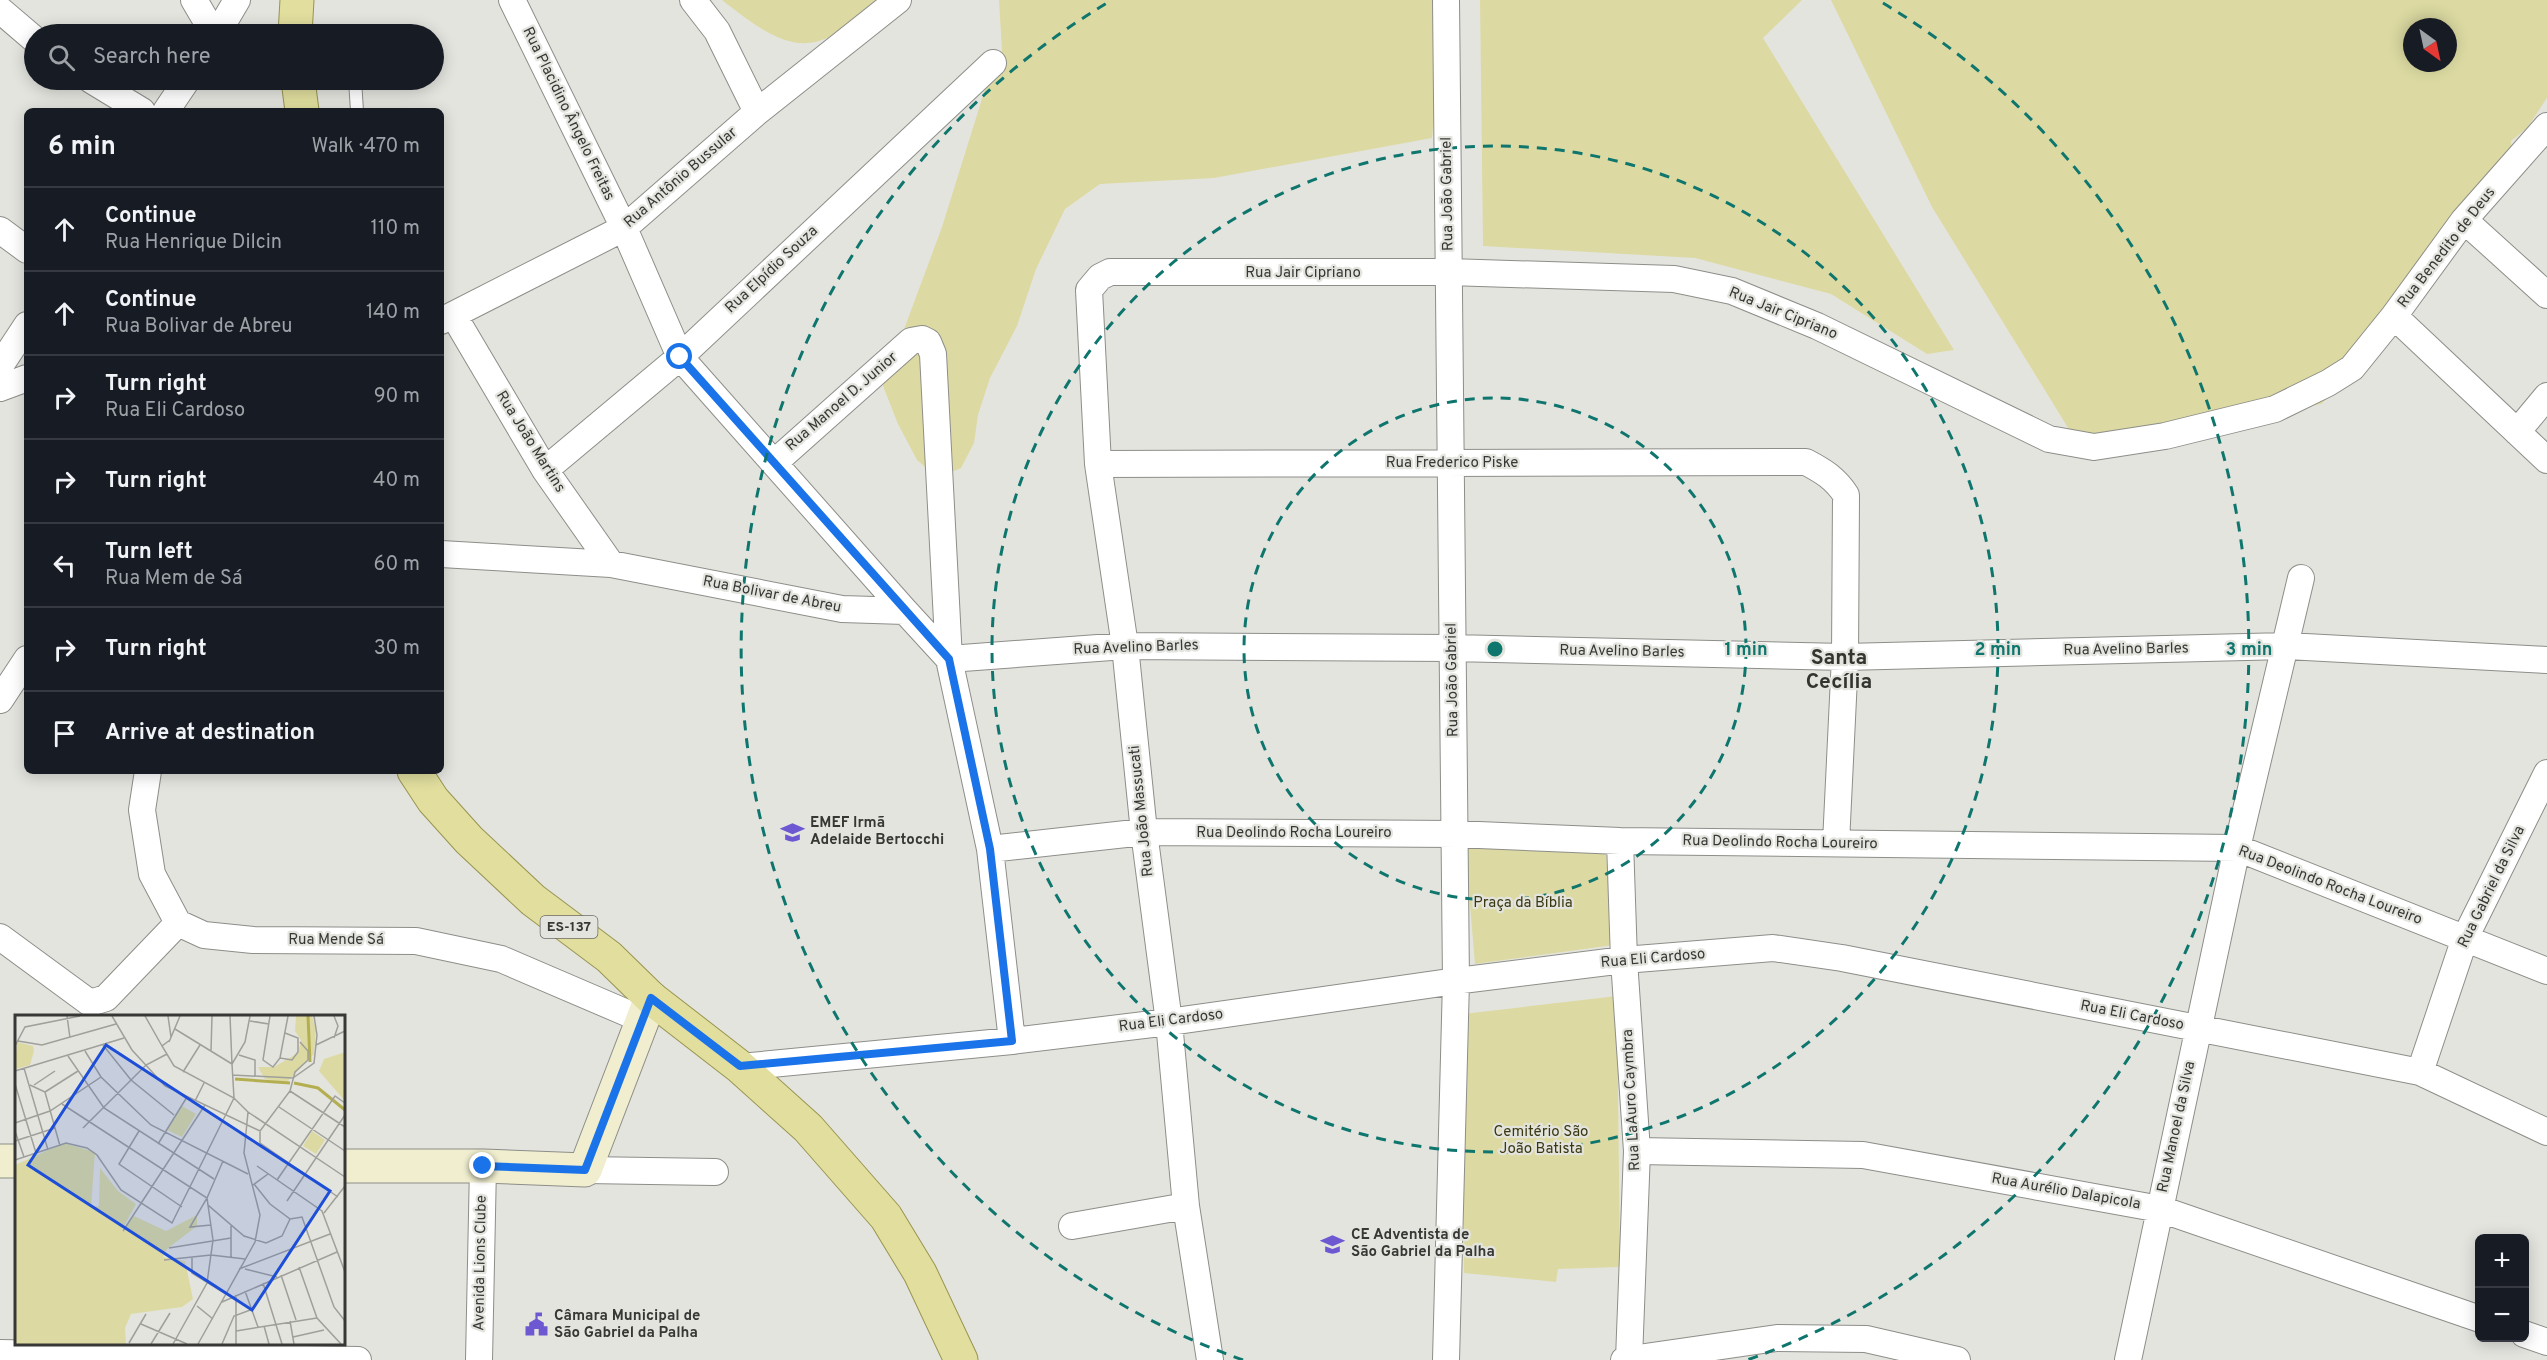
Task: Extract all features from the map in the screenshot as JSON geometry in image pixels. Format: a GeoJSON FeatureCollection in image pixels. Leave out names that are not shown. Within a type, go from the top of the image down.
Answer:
{"type":"FeatureCollection","features":[{"type":"Feature","properties":{"kind":"main road"},"geometry":{"type":"LineString","coordinates":[[299,90],[302,108]]}},
{"type":"Feature","properties":{"kind":"main road","name":"ES-137"},"geometry":{"type":"LineString","coordinates":[[416,774],[433,800],[485,855],[533,900],[609,957],[646,1008],[740,1066],[808,1128],[886,1216],[920,1273],[961,1360]]}},
{"type":"Feature","properties":{"kind":"street"},"geometry":{"type":"LineString","coordinates":[[195,0],[210,24]]}},
{"type":"Feature","properties":{"kind":"street"},"geometry":{"type":"LineString","coordinates":[[222,24],[237,0]]}},
{"type":"Feature","properties":{"kind":"street","name":"Rua Placidino Ângelo Freitas"},"geometry":{"type":"LineString","coordinates":[[512,0],[624,228],[680,357],[904,610]]}},
{"type":"Feature","properties":{"kind":"street"},"geometry":{"type":"LineString","coordinates":[[693,0],[717,31],[757,112]]}},
{"type":"Feature","properties":{"kind":"street","name":"Rua Antônio Bussular"},"geometry":{"type":"LineString","coordinates":[[447,318],[624,228],[757,112],[898,0]]}},
{"type":"Feature","properties":{"kind":"street","name":"Rua João Gabriel"},"geometry":{"type":"LineString","coordinates":[[1446,0],[1456,981],[1446,1360]]}},
{"type":"Feature","properties":{"kind":"street"},"geometry":{"type":"LineString","coordinates":[[9,9],[24,27]]}},
{"type":"Feature","properties":{"kind":"street","name":"Rua Elpídio Souza"},"geometry":{"type":"LineString","coordinates":[[545,471],[680,357],[993,63]]}},
{"type":"Feature","properties":{"kind":"street"},"geometry":{"type":"LineString","coordinates":[[107,90],[137,108]]}},
{"type":"Feature","properties":{"kind":"street"},"geometry":{"type":"LineString","coordinates":[[168,108],[180,90]]}},
{"type":"Feature","properties":{"kind":"street","name":"Rua Benedito de Deus"},"geometry":{"type":"LineString","coordinates":[[2394,316],[2464,220],[2546,129]]}},
{"type":"Feature","properties":{"kind":"street"},"geometry":{"type":"LineString","coordinates":[[2464,220],[2547,295]]}},
{"type":"Feature","properties":{"kind":"street"},"geometry":{"type":"LineString","coordinates":[[0,230],[24,248]]}},
{"type":"Feature","properties":{"kind":"street","name":"Rua Jair Cipriano"},"geometry":{"type":"LineString","coordinates":[[1110,272],[1449,272],[1674,279],[1732,291],[1817,326],[2049,439],[2094,447],[2165,436],[2275,409],[2328,384],[2352,368],[2394,316]]}},
{"type":"Feature","properties":{"kind":"street","name":"Rua João Massucati"},"geometry":{"type":"LineString","coordinates":[[1110,272],[1100,277],[1089,290],[1098,464],[1125,646],[1144,832],[1169,1022],[1186,1206],[1210,1360]]}},
{"type":"Feature","properties":{"kind":"street"},"geometry":{"type":"LineString","coordinates":[[2394,316],[2547,460]]}},
{"type":"Feature","properties":{"kind":"street","name":"Rua João Martins"},"geometry":{"type":"LineString","coordinates":[[447,318],[545,471],[611,564]]}},
{"type":"Feature","properties":{"kind":"street"},"geometry":{"type":"LineString","coordinates":[[0,366],[24,330]]}},
{"type":"Feature","properties":{"kind":"street","name":"Rua Manoel D. Junior"},"geometry":{"type":"LineString","coordinates":[[774,462],[911,341],[922,339],[928,342],[933,354],[949,659]]}},
{"type":"Feature","properties":{"kind":"street"},"geometry":{"type":"LineString","coordinates":[[0,388],[24,379]]}},
{"type":"Feature","properties":{"kind":"street"},"geometry":{"type":"LineString","coordinates":[[2517,432],[2547,396]]}},
{"type":"Feature","properties":{"kind":"street","name":"Rua Frederico Piske"},"geometry":{"type":"LineString","coordinates":[[1098,464],[1806,462],[1828,473],[1846,495],[1845,657]]}},
{"type":"Feature","properties":{"kind":"street","name":"Rua Bolivar de Abreu"},"geometry":{"type":"LineString","coordinates":[[444,554],[611,564],[842,609],[904,610]]}},
{"type":"Feature","properties":{"kind":"street","name":"Rua Manoel da Silva"},"geometry":{"type":"LineString","coordinates":[[2128,1360],[2237,848],[2287,646],[2301,578]]}},
{"type":"Feature","properties":{"kind":"street"},"geometry":{"type":"LineString","coordinates":[[904,610],[949,659],[990,849],[1012,1041]]}},
{"type":"Feature","properties":{"kind":"street","name":"Rua Avelino Barles"},"geometry":{"type":"LineString","coordinates":[[949,659],[1125,646],[1453,648],[1845,657],[2287,646],[2547,660]]}},
{"type":"Feature","properties":{"kind":"street"},"geometry":{"type":"LineString","coordinates":[[1836,843],[1845,657]]}},
{"type":"Feature","properties":{"kind":"street"},"geometry":{"type":"LineString","coordinates":[[0,699],[24,663]]}},
{"type":"Feature","properties":{"kind":"street","name":"Rua Gabriel da Silva"},"geometry":{"type":"LineString","coordinates":[[2420,1072],[2465,938],[2547,773]]}},
{"type":"Feature","properties":{"kind":"street"},"geometry":{"type":"LineString","coordinates":[[0,937],[90,1003],[97,1003],[105,998],[178,923],[152,874],[142,810],[148,774]]}},
{"type":"Feature","properties":{"kind":"street","name":"Rua Deolindo Rocha Loureiro"},"geometry":{"type":"LineString","coordinates":[[990,849],[1144,832],[1455,834],[1620,841],[2237,848],[2547,971]]}},
{"type":"Feature","properties":{"kind":"street","name":"Rua LaAuro Caymbra"},"geometry":{"type":"LineString","coordinates":[[1620,841],[1624,960],[1637,1151],[1627,1360]]}},
{"type":"Feature","properties":{"kind":"street","name":"Rua Mende Sá"},"geometry":{"type":"LineString","coordinates":[[178,923],[204,935],[253,940],[416,941],[501,959],[646,1008]]}},
{"type":"Feature","properties":{"kind":"street","name":"Rua Eli Cardoso"},"geometry":{"type":"LineString","coordinates":[[740,1066],[1012,1041],[1624,960],[1773,948],[1842,958],[2420,1072],[2547,1132]]}},
{"type":"Feature","properties":{"kind":"street"},"geometry":{"type":"LineString","coordinates":[[585,1170],[646,1008]]}},
{"type":"Feature","properties":{"kind":"street","name":"Rua Aurélio Dalapicola"},"geometry":{"type":"LineString","coordinates":[[1637,1151],[1863,1155],[2160,1209],[2475,1317]]}},
{"type":"Feature","properties":{"kind":"street"},"geometry":{"type":"LineString","coordinates":[[345,1166],[483,1166],[715,1172]]}},
{"type":"Feature","properties":{"kind":"street","name":"Avenida Lions Clube"},"geometry":{"type":"LineString","coordinates":[[479,1360],[483,1166]]}},
{"type":"Feature","properties":{"kind":"street"},"geometry":{"type":"LineString","coordinates":[[1072,1226],[1186,1206]]}},
{"type":"Feature","properties":{"kind":"street"},"geometry":{"type":"LineString","coordinates":[[2529,1336],[2547,1342]]}},
{"type":"Feature","properties":{"kind":"street"},"geometry":{"type":"LineString","coordinates":[[1627,1360],[1777,1338],[1866,1339],[1957,1360]]}},
{"type":"Feature","properties":{"kind":"street"},"geometry":{"type":"LineString","coordinates":[[0,1353],[358,1360]]}},
{"type":"Feature","properties":{"kind":"lane"},"geometry":{"type":"LineString","coordinates":[[356,90],[357,108]]}},
{"type":"Feature","properties":{"kind":"green space"},"geometry":{"type":"Polygon","coordinates":[[[722,0],[881,0],[837,33],[819,41],[802,43],[784,40],[766,31],[722,0]]]}},
{"type":"Feature","properties":{"kind":"green space"},"geometry":{"type":"Polygon","coordinates":[[[999,0],[1445,0],[1432,138],[1214,178],[1100,184],[1065,209],[1036,269],[1017,326],[990,378],[978,415],[974,443],[961,468],[938,478],[917,460],[898,424],[883,386],[942,227],[986,86],[1002,51],[999,0]]]}},
{"type":"Feature","properties":{"kind":"green space"},"geometry":{"type":"Polygon","coordinates":[[[1480,0],[1802,0],[1763,38],[1954,350],[1927,354],[1831,294],[1695,258],[1483,246],[1480,0]]]}},
{"type":"Feature","properties":{"kind":"green space"},"geometry":{"type":"Polygon","coordinates":[[[1831,0],[2547,0],[2547,98],[2527,128],[2511,141],[2513,173],[2370,360],[2321,404],[2211,426],[2078,444],[1932,207],[1831,0]]]}},
{"type":"Feature","properties":{"kind":"green space","name":"Praça da Bíblia"},"geometry":{"type":"Polygon","coordinates":[[[1465,846],[1606,854],[1614,945],[1475,964],[1465,846]]]}},
{"type":"Feature","properties":{"kind":"green space","name":"Cemitério São João Batista"},"geometry":{"type":"Polygon","coordinates":[[[1617,996],[1620,1267],[1558,1269],[1556,1282],[1464,1273],[1463,1014],[1617,996]]]}},
{"type":"Feature","properties":{"kind":"place","name":"EMEF Irmã Adelaide Bertocchi"},"geometry":{"type":"Point","coordinates":[792,832]}},
{"type":"Feature","properties":{"kind":"place","name":"CE Adventista de São Gabriel da Palha"},"geometry":{"type":"Point","coordinates":[1333,1244]}},
{"type":"Feature","properties":{"kind":"place","name":"Câmara Municipal de São Gabriel da Palha"},"geometry":{"type":"Point","coordinates":[536,1325]}},
{"type":"Feature","properties":{"kind":"district","name":"Santa Cecília"},"geometry":{"type":"Point","coordinates":[1839,670]}},
{"type":"Feature","properties":{"kind":"route"},"geometry":{"type":"LineString","coordinates":[[483,1166],[585,1170],[641,1018],[651,998],[740,1066],[1012,1041],[990,849],[949,659],[680,357]]}}]}
